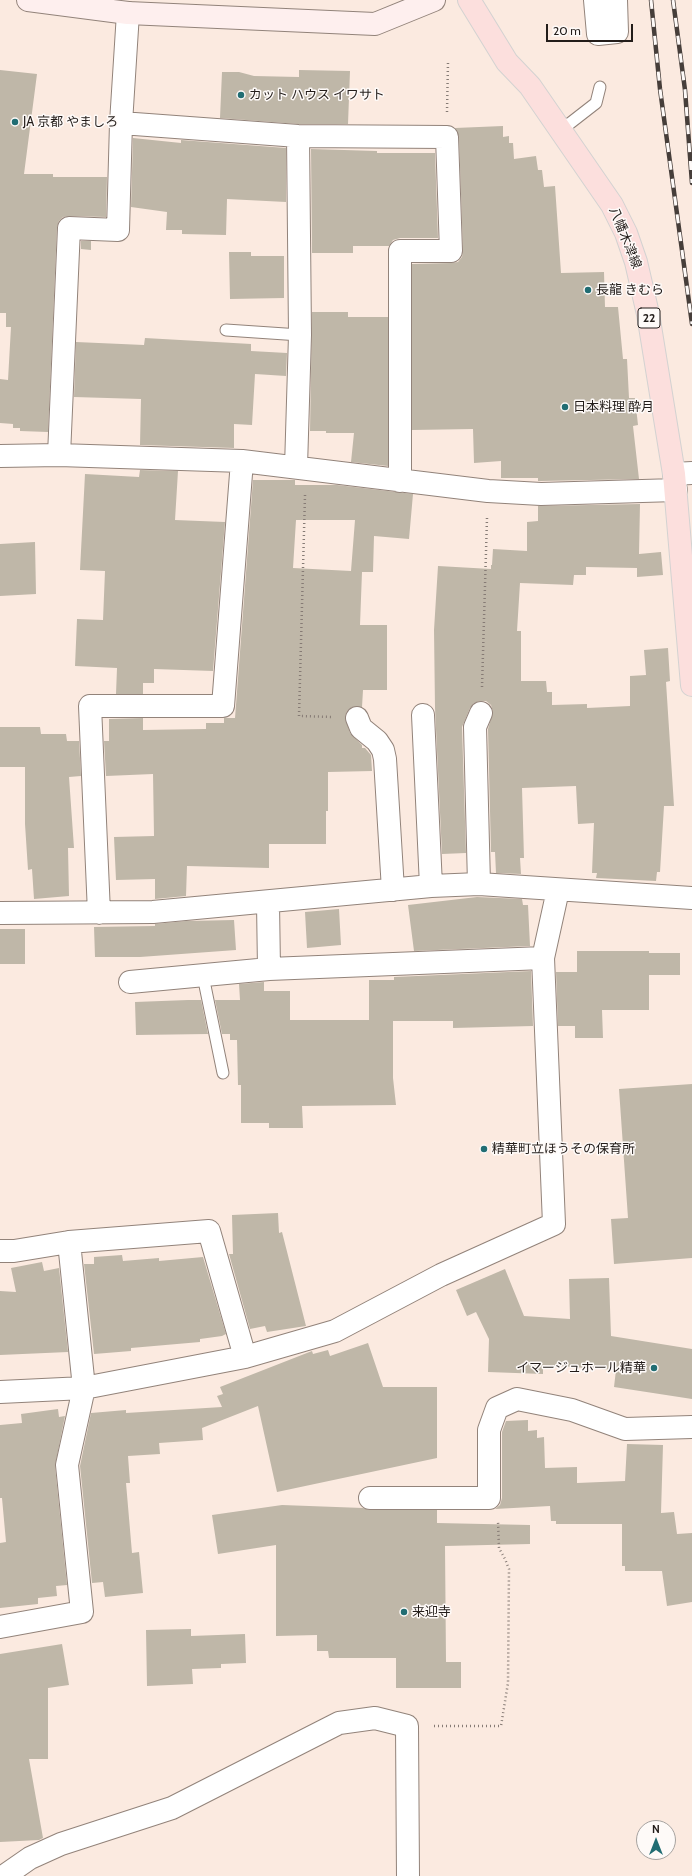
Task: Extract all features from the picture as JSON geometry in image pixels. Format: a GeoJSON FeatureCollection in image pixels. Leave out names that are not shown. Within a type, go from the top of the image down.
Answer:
{"type":"FeatureCollection","features":[{"type":"Feature","properties":{"kind":"main road","name":"八幡木津線"},"geometry":{"type":"LineString","coordinates":[[469,0],[507,62],[530,86],[612,206],[626,233],[636,262],[643,288],[681,479],[692,685]]}},
{"type":"Feature","properties":{"kind":"street"},"geometry":{"type":"LineString","coordinates":[[28,0],[128,13],[375,24],[434,0]]}},
{"type":"Feature","properties":{"kind":"street"},"geometry":{"type":"LineString","coordinates":[[595,0],[598,34],[617,32],[616,0]]}},
{"type":"Feature","properties":{"kind":"street"},"geometry":{"type":"LineString","coordinates":[[59,454],[68,228],[118,230],[121,123],[128,13]]}},
{"type":"Feature","properties":{"kind":"street"},"geometry":{"type":"LineString","coordinates":[[121,123],[298,136],[447,137],[451,251],[400,251],[400,481]]}},
{"type":"Feature","properties":{"kind":"street"},"geometry":{"type":"LineString","coordinates":[[298,136],[301,468]]}},
{"type":"Feature","properties":{"kind":"street"},"geometry":{"type":"LineString","coordinates":[[0,456],[59,454],[242,461],[488,491],[541,494],[681,479]]}},
{"type":"Feature","properties":{"kind":"street"},"geometry":{"type":"LineString","coordinates":[[99,913],[90,706],[223,706],[242,461]]}},
{"type":"Feature","properties":{"kind":"street"},"geometry":{"type":"LineString","coordinates":[[479,884],[475,727],[481,713]]}},
{"type":"Feature","properties":{"kind":"street"},"geometry":{"type":"LineString","coordinates":[[423,715],[431,886]]}},
{"type":"Feature","properties":{"kind":"street"},"geometry":{"type":"LineString","coordinates":[[357,718],[361,728],[377,741],[384,754],[393,890]]}},
{"type":"Feature","properties":{"kind":"street"},"geometry":{"type":"LineString","coordinates":[[0,912],[153,912],[268,903],[431,886],[479,884],[692,898]]}},
{"type":"Feature","properties":{"kind":"street"},"geometry":{"type":"LineString","coordinates":[[0,1392],[84,1388],[245,1357],[335,1331],[441,1275],[554,1224],[543,958],[558,890]]}},
{"type":"Feature","properties":{"kind":"street"},"geometry":{"type":"LineString","coordinates":[[268,903],[268,969]]}},
{"type":"Feature","properties":{"kind":"street"},"geometry":{"type":"LineString","coordinates":[[130,982],[268,969],[543,958]]}},
{"type":"Feature","properties":{"kind":"street"},"geometry":{"type":"LineString","coordinates":[[0,1250],[14,1251],[69,1242],[209,1231],[245,1357]]}},
{"type":"Feature","properties":{"kind":"street"},"geometry":{"type":"LineString","coordinates":[[0,1627],[82,1612],[66,1465],[84,1388],[69,1242]]}},
{"type":"Feature","properties":{"kind":"street"},"geometry":{"type":"LineString","coordinates":[[370,1498],[489,1498],[489,1430],[497,1408],[517,1399],[572,1410],[625,1429],[692,1427]]}},
{"type":"Feature","properties":{"kind":"street"},"geometry":{"type":"LineString","coordinates":[[4,1876],[30,1858],[61,1844],[172,1808],[339,1723],[375,1718],[407,1726],[408,1876]]}},
{"type":"Feature","properties":{"kind":"lane"},"geometry":{"type":"LineString","coordinates":[[560,131],[596,103],[600,87]]}},
{"type":"Feature","properties":{"kind":"lane"},"geometry":{"type":"LineString","coordinates":[[226,330],[300,334]]}},
{"type":"Feature","properties":{"kind":"lane"},"geometry":{"type":"LineString","coordinates":[[203,976],[223,1073]]}},
{"type":"Feature","properties":{"kind":"path"},"geometry":{"type":"LineString","coordinates":[[447,137],[448,62]]}},
{"type":"Feature","properties":{"kind":"path"},"geometry":{"type":"LineString","coordinates":[[301,468],[299,716],[357,718]]}},
{"type":"Feature","properties":{"kind":"path"},"geometry":{"type":"LineString","coordinates":[[481,713],[488,491]]}},
{"type":"Feature","properties":{"kind":"path"},"geometry":{"type":"LineString","coordinates":[[407,1726],[501,1726],[508,1683],[508,1569],[499,1548],[498,1504],[489,1498]]}},
{"type":"Feature","properties":{"kind":"building"},"geometry":{"type":"Polygon","coordinates":[[[0,70],[37,74],[24,174],[53,174],[53,177],[107,177],[106,217],[63,217],[59,221],[57,227],[48,432],[20,431],[20,428],[13,428],[13,424],[0,423],[0,379],[8,380],[11,327],[6,327],[6,313],[0,313],[0,70]]]}},
{"type":"Feature","properties":{"kind":"building"},"geometry":{"type":"Polygon","coordinates":[[[299,70],[350,71],[348,124],[298,124],[220,118],[222,72],[239,72],[254,76],[299,77],[299,70]]]}},
{"type":"Feature","properties":{"kind":"building"},"geometry":{"type":"Polygon","coordinates":[[[503,126],[503,137],[509,136],[509,143],[513,143],[514,159],[536,156],[538,170],[542,170],[544,187],[555,186],[561,273],[604,272],[605,307],[618,307],[623,359],[627,359],[629,398],[635,398],[638,425],[633,426],[639,479],[538,481],[538,478],[501,478],[501,461],[474,463],[473,429],[412,430],[412,264],[451,263],[458,262],[462,257],[459,137],[455,128],[503,126]]]}},
{"type":"Feature","properties":{"kind":"building"},"geometry":{"type":"Polygon","coordinates":[[[133,138],[181,143],[181,140],[286,148],[286,202],[227,199],[226,235],[182,234],[182,230],[166,230],[167,212],[131,207],[133,138]]]}},
{"type":"Feature","properties":{"kind":"building"},"geometry":{"type":"Polygon","coordinates":[[[311,149],[377,151],[377,153],[435,153],[438,238],[400,238],[393,240],[389,246],[353,246],[353,253],[312,253],[311,149]]]}},
{"type":"Feature","properties":{"kind":"building"},"geometry":{"type":"Polygon","coordinates":[[[81,241],[91,241],[91,250],[81,249],[81,241]]]}},
{"type":"Feature","properties":{"kind":"building"},"geometry":{"type":"Polygon","coordinates":[[[229,252],[251,252],[251,256],[284,256],[284,298],[230,299],[229,252]]]}},
{"type":"Feature","properties":{"kind":"building"},"geometry":{"type":"Polygon","coordinates":[[[312,312],[348,312],[348,317],[388,317],[388,466],[351,462],[354,433],[326,433],[326,431],[310,431],[312,312]]]}},
{"type":"Feature","properties":{"kind":"building"},"geometry":{"type":"Polygon","coordinates":[[[145,338],[251,344],[251,351],[287,353],[286,376],[255,374],[252,425],[234,424],[234,448],[140,445],[141,399],[74,397],[76,342],[144,345],[145,338]]]}},
{"type":"Feature","properties":{"kind":"building"},"geometry":{"type":"Polygon","coordinates":[[[140,470],[178,471],[175,520],[225,522],[213,671],[154,669],[154,683],[143,683],[143,694],[116,694],[117,668],[75,666],[77,619],[103,620],[105,571],[80,570],[85,474],[139,477],[140,470]]]}},
{"type":"Feature","properties":{"kind":"building"},"geometry":{"type":"Polygon","coordinates":[[[253,480],[295,480],[295,485],[337,485],[413,494],[409,539],[374,536],[373,572],[362,572],[360,625],[387,625],[387,690],[363,690],[362,707],[352,707],[347,711],[345,717],[350,733],[362,745],[362,748],[365,748],[371,755],[372,771],[328,772],[326,844],[269,844],[269,868],[187,866],[186,896],[155,899],[155,879],[116,880],[114,837],[154,836],[153,774],[106,776],[104,741],[109,741],[109,719],[143,718],[143,730],[206,729],[206,723],[224,723],[224,718],[235,718],[253,480]],[[296,520],[293,568],[351,571],[355,520],[296,520]]]}},
{"type":"Feature","properties":{"kind":"building"},"geometry":{"type":"Polygon","coordinates":[[[640,504],[639,554],[661,552],[663,575],[637,577],[637,568],[586,567],[586,575],[574,575],[573,585],[520,583],[517,631],[521,631],[521,681],[546,681],[547,692],[552,692],[552,705],[587,704],[587,708],[630,706],[630,676],[646,675],[644,650],[668,648],[670,681],[666,682],[674,806],[664,806],[660,872],[657,872],[656,881],[596,878],[597,873],[592,873],[594,823],[578,824],[576,786],[522,788],[524,858],[520,858],[521,874],[496,873],[495,852],[491,852],[488,729],[493,712],[491,705],[486,701],[474,703],[470,708],[462,727],[466,853],[442,854],[435,708],[434,630],[438,566],[491,569],[493,549],[527,551],[527,522],[538,521],[538,506],[640,504]]]}},
{"type":"Feature","properties":{"kind":"building"},"geometry":{"type":"Polygon","coordinates":[[[35,542],[36,594],[0,596],[0,544],[35,542]]]}},
{"type":"Feature","properties":{"kind":"building"},"geometry":{"type":"Polygon","coordinates":[[[0,727],[40,727],[41,734],[66,734],[67,741],[79,741],[81,776],[69,777],[74,848],[68,848],[69,896],[34,899],[32,869],[28,870],[25,824],[25,767],[0,767],[0,727]]]}},
{"type":"Feature","properties":{"kind":"building"},"geometry":{"type":"Polygon","coordinates":[[[477,897],[522,899],[523,905],[528,905],[530,946],[414,951],[408,905],[477,897]]]}},
{"type":"Feature","properties":{"kind":"building"},"geometry":{"type":"Polygon","coordinates":[[[339,909],[341,945],[307,948],[305,912],[339,909]]]}},
{"type":"Feature","properties":{"kind":"building"},"geometry":{"type":"Polygon","coordinates":[[[234,920],[236,950],[140,957],[95,957],[94,927],[155,926],[155,924],[186,921],[234,920]]]}},
{"type":"Feature","properties":{"kind":"building"},"geometry":{"type":"Polygon","coordinates":[[[0,929],[25,929],[25,964],[0,964],[0,929]]]}},
{"type":"Feature","properties":{"kind":"building"},"geometry":{"type":"Polygon","coordinates":[[[577,951],[649,951],[649,953],[680,953],[680,975],[649,975],[649,1010],[602,1010],[603,1038],[575,1038],[575,1026],[558,1026],[556,972],[577,972],[577,951]]]}},
{"type":"Feature","properties":{"kind":"building"},"geometry":{"type":"Polygon","coordinates":[[[531,971],[533,1026],[453,1028],[453,1021],[393,1021],[393,1078],[396,1105],[302,1106],[303,1128],[269,1128],[269,1123],[241,1123],[241,1085],[238,1085],[237,1040],[230,1040],[230,1034],[222,1034],[215,1000],[240,1000],[239,984],[264,982],[264,991],[290,991],[290,1020],[369,1020],[369,980],[394,980],[394,977],[531,971]]]}},
{"type":"Feature","properties":{"kind":"building"},"geometry":{"type":"Polygon","coordinates":[[[201,1000],[208,1034],[136,1035],[135,1002],[201,1000]]]}},
{"type":"Feature","properties":{"kind":"building"},"geometry":{"type":"Polygon","coordinates":[[[692,1084],[692,1258],[614,1264],[611,1219],[628,1218],[619,1089],[692,1084]]]}},
{"type":"Feature","properties":{"kind":"building"},"geometry":{"type":"Polygon","coordinates":[[[278,1213],[279,1233],[282,1232],[306,1326],[267,1332],[265,1326],[250,1329],[229,1254],[233,1254],[232,1215],[278,1213]]]}},
{"type":"Feature","properties":{"kind":"building"},"geometry":{"type":"Polygon","coordinates":[[[122,1255],[123,1261],[159,1258],[159,1261],[203,1257],[226,1334],[222,1336],[200,1339],[200,1342],[131,1348],[131,1351],[94,1354],[84,1264],[94,1264],[94,1257],[122,1255]]]}},
{"type":"Feature","properties":{"kind":"building"},"geometry":{"type":"Polygon","coordinates":[[[42,1262],[44,1271],[59,1268],[68,1352],[0,1355],[0,1291],[16,1292],[11,1268],[42,1262]]]}},
{"type":"Feature","properties":{"kind":"building"},"geometry":{"type":"Polygon","coordinates":[[[505,1269],[524,1316],[570,1319],[569,1279],[609,1278],[611,1336],[692,1349],[692,1399],[614,1387],[616,1370],[543,1365],[543,1374],[488,1372],[489,1339],[476,1312],[467,1316],[456,1290],[505,1269]]]}},
{"type":"Feature","properties":{"kind":"building"},"geometry":{"type":"Polygon","coordinates":[[[368,1343],[383,1387],[437,1387],[437,1458],[277,1492],[258,1406],[202,1428],[203,1440],[159,1443],[160,1454],[128,1456],[130,1483],[126,1483],[132,1553],[139,1552],[143,1593],[105,1597],[103,1582],[92,1583],[80,1466],[91,1413],[126,1410],[126,1413],[222,1407],[217,1396],[223,1394],[220,1387],[312,1351],[313,1354],[328,1350],[330,1356],[368,1343]]]}},
{"type":"Feature","properties":{"kind":"building"},"geometry":{"type":"Polygon","coordinates":[[[58,1409],[59,1417],[65,1416],[55,1466],[67,1585],[56,1586],[57,1596],[38,1598],[38,1604],[0,1608],[0,1543],[6,1542],[2,1498],[0,1498],[0,1425],[22,1423],[21,1414],[58,1409]]]}},
{"type":"Feature","properties":{"kind":"building"},"geometry":{"type":"Polygon","coordinates":[[[528,1420],[528,1431],[537,1430],[537,1438],[544,1437],[545,1468],[577,1467],[577,1483],[625,1481],[627,1444],[663,1445],[661,1513],[674,1512],[677,1534],[692,1533],[692,1602],[667,1606],[662,1571],[625,1571],[625,1566],[622,1566],[622,1524],[556,1524],[556,1521],[551,1521],[550,1506],[495,1509],[500,1505],[502,1498],[502,1432],[506,1421],[528,1420]]]}},
{"type":"Feature","properties":{"kind":"building"},"geometry":{"type":"Polygon","coordinates":[[[282,1505],[363,1508],[370,1510],[437,1510],[437,1523],[530,1525],[530,1544],[445,1546],[446,1662],[461,1662],[461,1688],[396,1688],[396,1658],[329,1658],[328,1651],[317,1651],[317,1635],[276,1636],[276,1545],[218,1554],[212,1515],[282,1505]]]}},
{"type":"Feature","properties":{"kind":"building"},"geometry":{"type":"Polygon","coordinates":[[[191,1629],[191,1636],[245,1634],[246,1663],[221,1664],[221,1668],[192,1669],[193,1684],[147,1686],[146,1630],[191,1629]]]}},
{"type":"Feature","properties":{"kind":"building"},"geometry":{"type":"Polygon","coordinates":[[[62,1644],[69,1685],[48,1688],[48,1759],[29,1759],[43,1838],[39,1840],[0,1842],[0,1654],[62,1644]]]}},
{"type":"Feature","properties":{"kind":"railway"},"geometry":{"type":"LineString","coordinates":[[651,0],[660,89],[692,324]]}},
{"type":"Feature","properties":{"kind":"railway"},"geometry":{"type":"LineString","coordinates":[[673,0],[685,90],[692,183]]}},
{"type":"Feature","properties":{"kind":"place","name":"カット ハウス イワサト"},"geometry":{"type":"Point","coordinates":[241,95]}},
{"type":"Feature","properties":{"kind":"place","name":"JA 京都 やましろ"},"geometry":{"type":"Point","coordinates":[15,122]}},
{"type":"Feature","properties":{"kind":"place","name":"長龍 きむら"},"geometry":{"type":"Point","coordinates":[588,290]}},
{"type":"Feature","properties":{"kind":"place","name":"日本料理 酔月"},"geometry":{"type":"Point","coordinates":[565,407]}},
{"type":"Feature","properties":{"kind":"place","name":"精華町立ほうその保育所"},"geometry":{"type":"Point","coordinates":[484,1149]}},
{"type":"Feature","properties":{"kind":"place","name":"イマージュホール精華"},"geometry":{"type":"Point","coordinates":[654,1368]}},
{"type":"Feature","properties":{"kind":"place","name":"来迎寺"},"geometry":{"type":"Point","coordinates":[404,1612]}}]}
